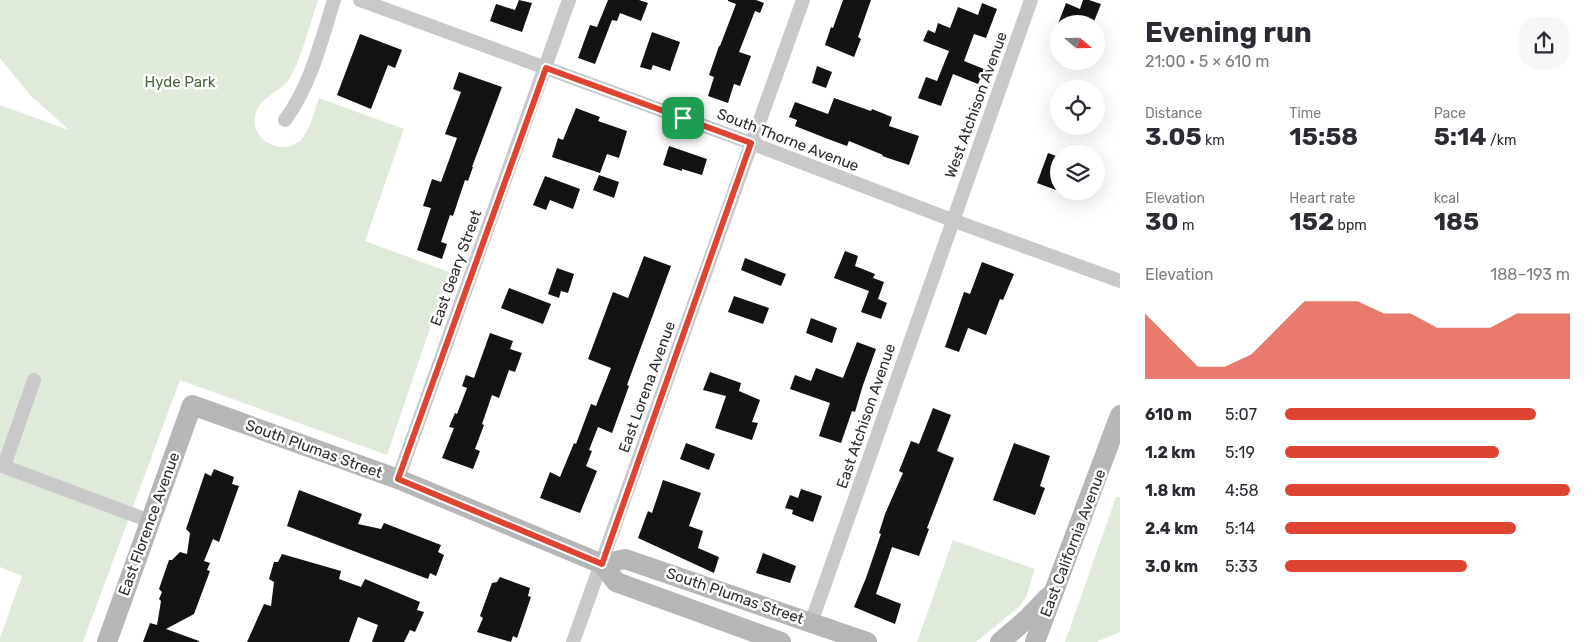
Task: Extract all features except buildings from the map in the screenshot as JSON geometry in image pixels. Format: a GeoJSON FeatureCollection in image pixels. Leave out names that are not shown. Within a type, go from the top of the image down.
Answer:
{"type":"FeatureCollection","features":[{"type":"Feature","properties":{"kind":"street"},"geometry":{"type":"LineString","coordinates":[[285,120],[298,102],[305,86],[334,0]]}},
{"type":"Feature","properties":{"kind":"street","name":"South Thorne Avenue"},"geometry":{"type":"LineString","coordinates":[[360,0],[1120,281]]}},
{"type":"Feature","properties":{"kind":"street","name":"East Geary Street"},"geometry":{"type":"LineString","coordinates":[[398,479],[570,0]]}},
{"type":"Feature","properties":{"kind":"street","name":"East Lorena Avenue"},"geometry":{"type":"LineString","coordinates":[[573,642],[803,0]]}},
{"type":"Feature","properties":{"kind":"street","name":"West Atchison Avenue"},"geometry":{"type":"LineString","coordinates":[[952,220],[1031,0]]}},
{"type":"Feature","properties":{"kind":"street","name":"East Atchison Avenue"},"geometry":{"type":"LineString","coordinates":[[811,623],[952,220]]}},
{"type":"Feature","properties":{"kind":"street"},"geometry":{"type":"LineString","coordinates":[[34,380],[2,466],[150,520]]}},
{"type":"Feature","properties":{"kind":"street","name":"South Plumas Street"},"geometry":{"type":"LineString","coordinates":[[192,405],[398,479],[602,564],[616,582],[781,642]]}},
{"type":"Feature","properties":{"kind":"street","name":"East Florence Avenue"},"geometry":{"type":"LineString","coordinates":[[107,642],[192,405]]}},
{"type":"Feature","properties":{"kind":"street","name":"East California Avenue"},"geometry":{"type":"LineString","coordinates":[[1035,642],[1120,416]]}},
{"type":"Feature","properties":{"kind":"street","name":"South Plumas Street"},"geometry":{"type":"LineString","coordinates":[[602,564],[626,559],[867,642]]}},
{"type":"Feature","properties":{"kind":"street"},"geometry":{"type":"LineString","coordinates":[[1000,642],[1028,618],[1055,590]]}},
{"type":"Feature","properties":{"kind":"green space","name":"Hyde Park"},"geometry":{"type":"Polygon","coordinates":[[[0,0],[318,0],[296,67],[287,82],[259,106],[256,112],[255,126],[264,140],[270,144],[286,147],[294,145],[301,140],[307,131],[319,98],[404,129],[365,241],[449,272],[387,455],[180,380],[83,642],[0,642],[22,576],[0,567],[0,105],[69,130],[30,95],[0,58],[0,0]]]}},
{"type":"Feature","properties":{"kind":"green space"},"geometry":{"type":"Polygon","coordinates":[[[1116,497],[1120,497],[1120,632],[1096,642],[1065,642],[1116,497]]]}},
{"type":"Feature","properties":{"kind":"green space"},"geometry":{"type":"Polygon","coordinates":[[[953,540],[1035,569],[1026,597],[1019,607],[976,642],[917,642],[953,540]]]}},
{"type":"Feature","properties":{"kind":"route"},"geometry":{"type":"LineString","coordinates":[[546,68],[683,118],[751,143],[602,564],[398,479],[546,68]]}}]}
